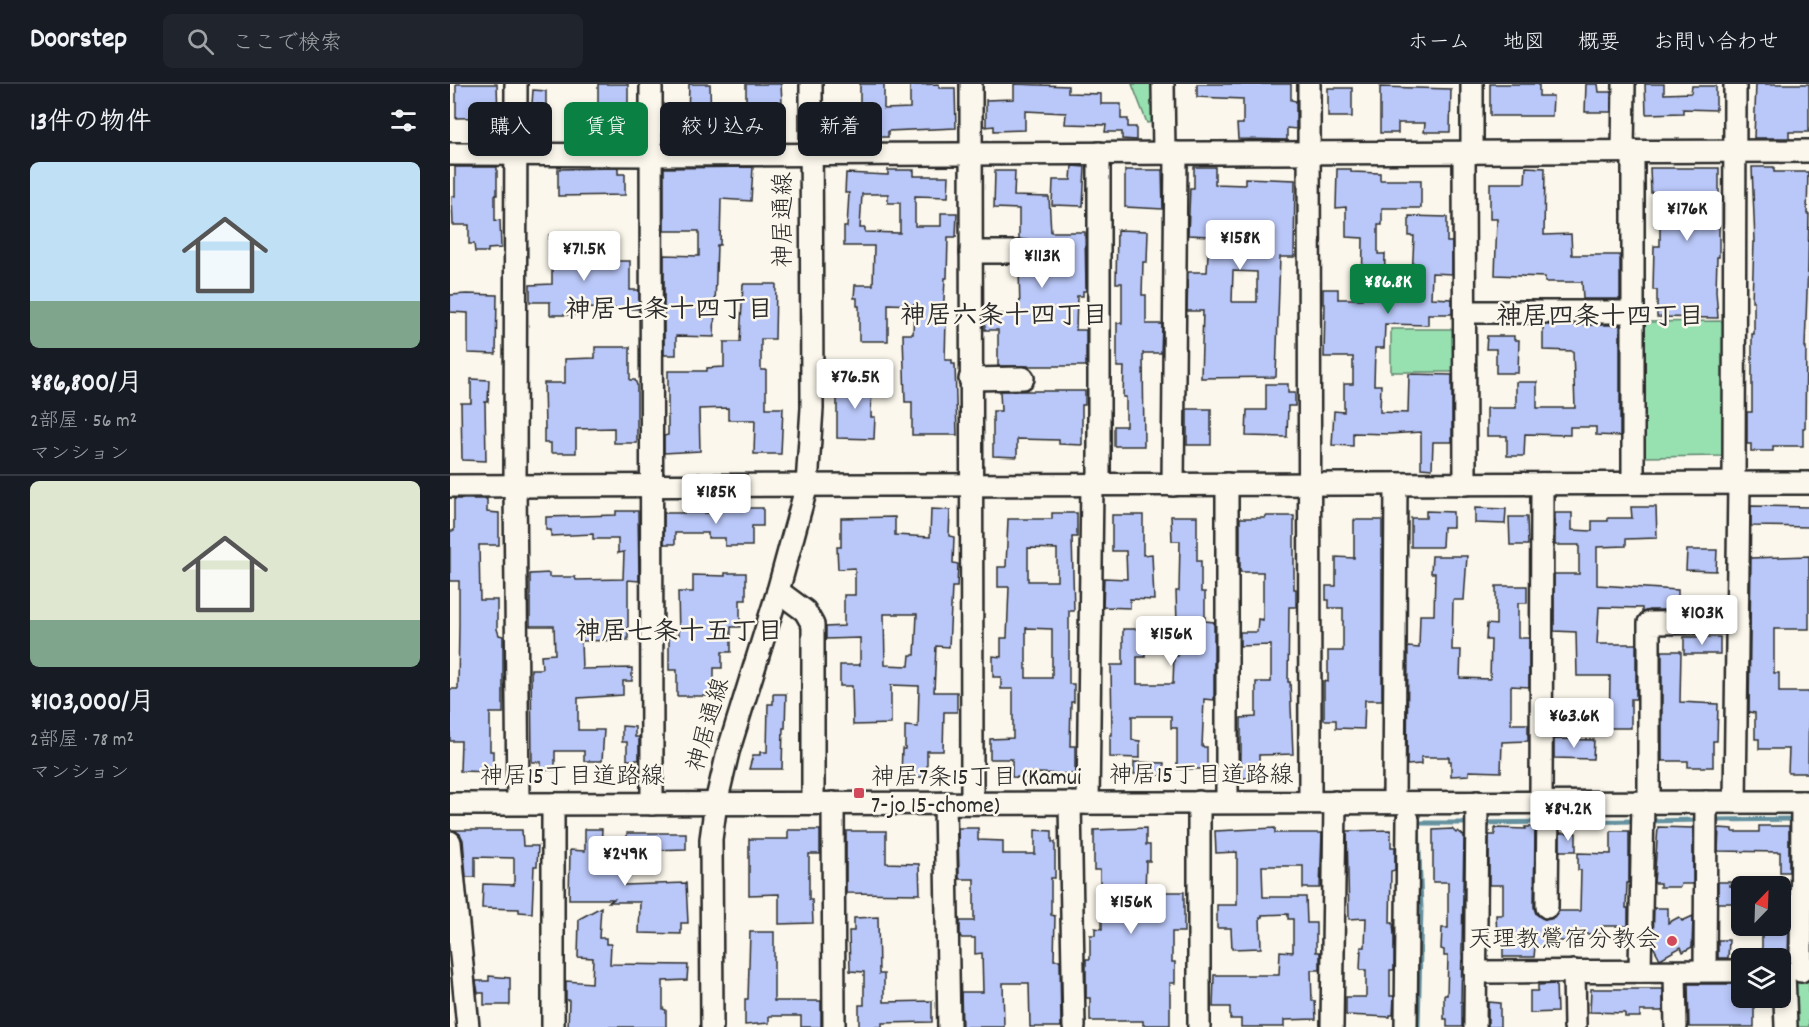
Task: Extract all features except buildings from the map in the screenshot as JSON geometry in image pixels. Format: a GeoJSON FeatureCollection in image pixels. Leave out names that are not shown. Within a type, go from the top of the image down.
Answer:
{"type":"FeatureCollection","features":[{"type":"Feature","properties":{"kind":"street"},"geometry":{"type":"LineString","coordinates":[[516,84],[516,102]]}},
{"type":"Feature","properties":{"kind":"street"},"geometry":{"type":"LineString","coordinates":[[651,84],[652,804]]}},
{"type":"Feature","properties":{"kind":"street","name":"神居通線"},"geometry":{"type":"LineString","coordinates":[[811,84],[811,102]]}},
{"type":"Feature","properties":{"kind":"street"},"geometry":{"type":"LineString","coordinates":[[971,84],[972,803]]}},
{"type":"Feature","properties":{"kind":"street"},"geometry":{"type":"LineString","coordinates":[[1163,84],[1170,153],[1173,485]]}},
{"type":"Feature","properties":{"kind":"street"},"geometry":{"type":"LineString","coordinates":[[1309,84],[1310,802]]}},
{"type":"Feature","properties":{"kind":"street"},"geometry":{"type":"LineString","coordinates":[[1465,484],[1465,312],[1468,153],[1472,84]]}},
{"type":"Feature","properties":{"kind":"street"},"geometry":{"type":"LineString","coordinates":[[1624,84],[1633,312],[1633,483]]}},
{"type":"Feature","properties":{"kind":"street"},"geometry":{"type":"LineString","coordinates":[[1735,84],[1738,622],[1735,802]]}},
{"type":"Feature","properties":{"kind":"street"},"geometry":{"type":"LineString","coordinates":[[882,153],[1809,151]]}},
{"type":"Feature","properties":{"kind":"street"},"geometry":{"type":"LineString","coordinates":[[552,155],[651,156],[798,153]]}},
{"type":"Feature","properties":{"kind":"street"},"geometry":{"type":"LineString","coordinates":[[1074,1027],[1079,803],[1095,485],[1099,153]]}},
{"type":"Feature","properties":{"kind":"street"},"geometry":{"type":"LineString","coordinates":[[450,154],[468,154]]}},
{"type":"Feature","properties":{"kind":"street"},"geometry":{"type":"LineString","coordinates":[[515,156],[518,803]]}},
{"type":"Feature","properties":{"kind":"street","name":"神居通線"},"geometry":{"type":"LineString","coordinates":[[712,1027],[711,839],[716,803],[728,752],[778,591],[807,485],[812,408],[811,156]]}},
{"type":"Feature","properties":{"kind":"street"},"geometry":{"type":"LineString","coordinates":[[971,252],[1024,252]]}},
{"type":"Feature","properties":{"kind":"street"},"geometry":{"type":"LineString","coordinates":[[1465,312],[1633,312]]}},
{"type":"Feature","properties":{"kind":"street"},"geometry":{"type":"LineString","coordinates":[[970,380],[1023,378]]}},
{"type":"Feature","properties":{"kind":"street"},"geometry":{"type":"LineString","coordinates":[[450,486],[1809,483]]}},
{"type":"Feature","properties":{"kind":"street"},"geometry":{"type":"LineString","coordinates":[[1227,484],[1227,802]]}},
{"type":"Feature","properties":{"kind":"street"},"geometry":{"type":"LineString","coordinates":[[1394,802],[1396,484]]}},
{"type":"Feature","properties":{"kind":"street"},"geometry":{"type":"LineString","coordinates":[[1542,484],[1547,907]]}},
{"type":"Feature","properties":{"kind":"street"},"geometry":{"type":"LineString","coordinates":[[778,591],[805,611],[813,625],[834,1027]]}},
{"type":"Feature","properties":{"kind":"street"},"geometry":{"type":"LineString","coordinates":[[1640,971],[1649,623],[1738,622]]}},
{"type":"Feature","properties":{"kind":"street"},"geometry":{"type":"LineString","coordinates":[[1198,802],[1199,1027]]}},
{"type":"Feature","properties":{"kind":"street"},"geometry":{"type":"LineString","coordinates":[[1332,1027],[1335,802]]}},
{"type":"Feature","properties":{"kind":"street"},"geometry":{"type":"LineString","coordinates":[[1474,1027],[1477,802]]}},
{"type":"Feature","properties":{"kind":"street"},"geometry":{"type":"LineString","coordinates":[[1706,802],[1706,970]]}},
{"type":"Feature","properties":{"kind":"street"},"geometry":{"type":"LineString","coordinates":[[1786,1027],[1794,971],[1805,802]]}},
{"type":"Feature","properties":{"kind":"street","name":"神居15丁目道路線"},"geometry":{"type":"LineString","coordinates":[[450,804],[1805,802]]}},
{"type":"Feature","properties":{"kind":"street"},"geometry":{"type":"LineString","coordinates":[[945,803],[949,1027]]}},
{"type":"Feature","properties":{"kind":"street"},"geometry":{"type":"LineString","coordinates":[[553,804],[553,1027]]}},
{"type":"Feature","properties":{"kind":"street"},"geometry":{"type":"LineString","coordinates":[[1406,1027],[1408,819]]}},
{"type":"Feature","properties":{"kind":"street"},"geometry":{"type":"LineString","coordinates":[[450,842],[468,1027]]}},
{"type":"Feature","properties":{"kind":"street"},"geometry":{"type":"LineString","coordinates":[[1475,972],[1731,970]]}},
{"type":"Feature","properties":{"kind":"street"},"geometry":{"type":"LineString","coordinates":[[1574,972],[1575,1027]]}},
{"type":"Feature","properties":{"kind":"street"},"geometry":{"type":"LineString","coordinates":[[1675,972],[1676,1027]]}},
{"type":"Feature","properties":{"kind":"green space"},"geometry":{"type":"Polygon","coordinates":[[[1132,84],[1154,84],[1155,122],[1147,123],[1132,84]]]}},
{"type":"Feature","properties":{"kind":"green space"},"geometry":{"type":"Polygon","coordinates":[[[1724,321],[1725,456],[1644,457],[1642,322],[1724,321]]]}},
{"type":"Feature","properties":{"kind":"green space"},"geometry":{"type":"Polygon","coordinates":[[[1391,329],[1454,329],[1454,372],[1391,372],[1391,329]]]}},
{"type":"Feature","properties":{"kind":"green space"},"geometry":{"type":"Polygon","coordinates":[[[1809,972],[1809,1027],[1788,1027],[1787,1008],[1791,1008],[1791,974],[1809,972]]]}},
{"type":"Feature","properties":{"kind":"waterway"},"geometry":{"type":"LineString","coordinates":[[1711,820],[1798,819]]}},
{"type":"Feature","properties":{"kind":"waterway"},"geometry":{"type":"LineString","coordinates":[[1648,821],[1702,820]]}},
{"type":"Feature","properties":{"kind":"waterway"},"geometry":{"type":"LineString","coordinates":[[1552,822],[1639,821]]}},
{"type":"Feature","properties":{"kind":"waterway"},"geometry":{"type":"LineString","coordinates":[[1480,823],[1543,822]]}},
{"type":"Feature","properties":{"kind":"waterway"},"geometry":{"type":"LineString","coordinates":[[1418,1027],[1421,909],[1418,823],[1471,823]]}},
{"type":"Feature","properties":{"kind":"place","name":"神居7条15丁目 (Kamui 7-jo 15-chome)"},"geometry":{"type":"Point","coordinates":[859,793]}},
{"type":"Feature","properties":{"kind":"place","name":"天理教鶯宿分教会"},"geometry":{"type":"Point","coordinates":[1672,941]}},
{"type":"Feature","properties":{"kind":"district","name":"神居七条十四丁目"},"geometry":{"type":"Point","coordinates":[669,311]}},
{"type":"Feature","properties":{"kind":"district","name":"神居六条十四丁目"},"geometry":{"type":"Point","coordinates":[1004,317]}},
{"type":"Feature","properties":{"kind":"district","name":"神居四条十四丁目"},"geometry":{"type":"Point","coordinates":[1600,318]}},
{"type":"Feature","properties":{"kind":"district","name":"神居七条十五丁目"},"geometry":{"type":"Point","coordinates":[679,633]}}]}
